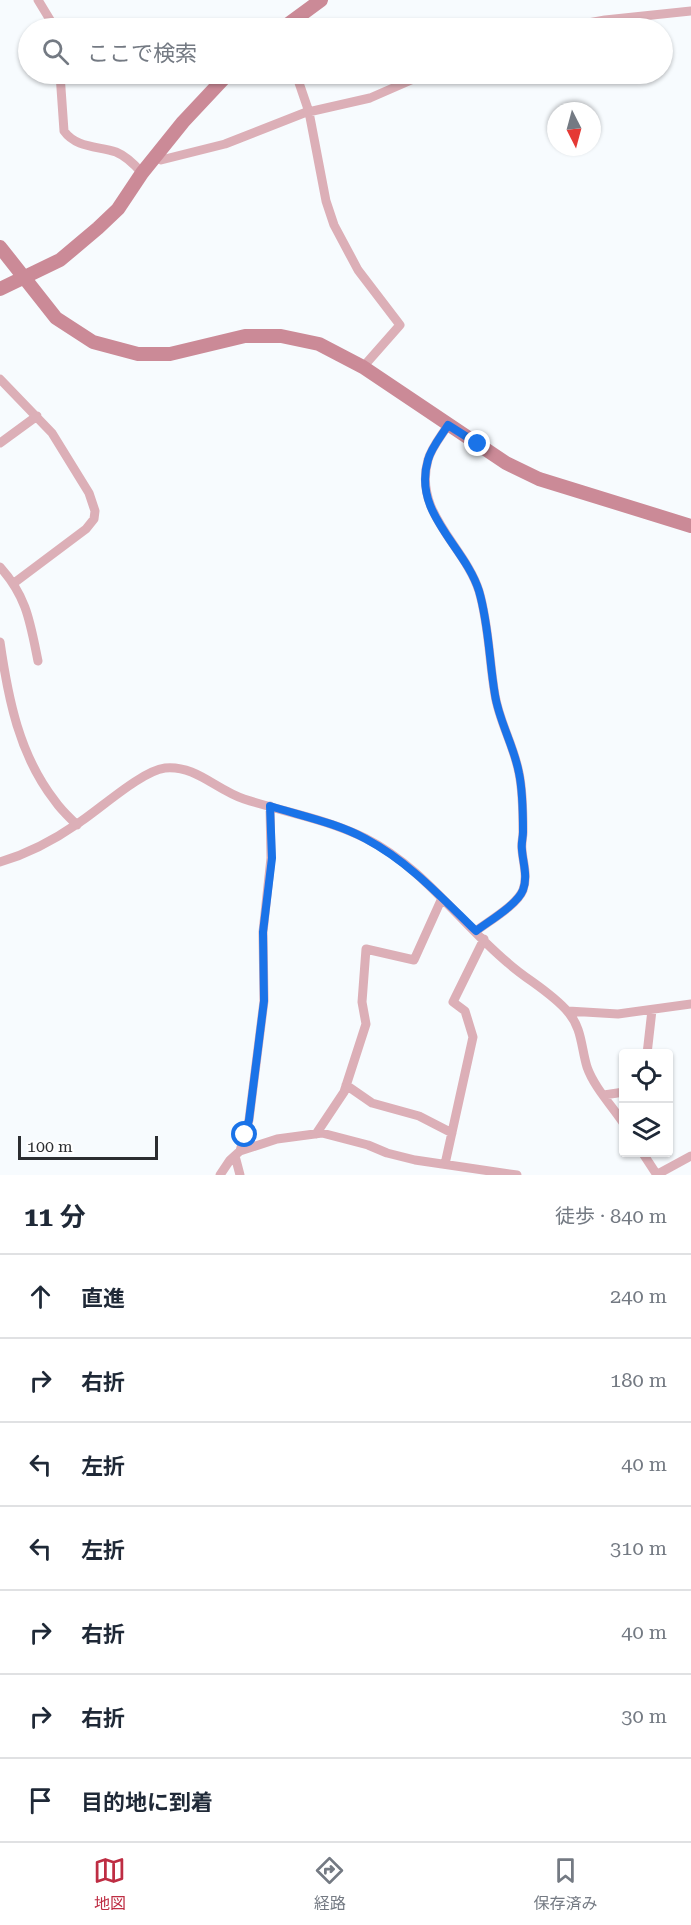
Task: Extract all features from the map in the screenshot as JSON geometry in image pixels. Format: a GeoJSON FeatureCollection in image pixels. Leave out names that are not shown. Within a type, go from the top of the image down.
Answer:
{"type":"FeatureCollection","features":[{"type":"Feature","properties":{"kind":"street"},"geometry":{"type":"LineString","coordinates":[[38,0],[49,18]]}},
{"type":"Feature","properties":{"kind":"street"},"geometry":{"type":"LineString","coordinates":[[297,18],[321,0]]}},
{"type":"Feature","properties":{"kind":"street"},"geometry":{"type":"LineString","coordinates":[[624,18],[691,11]]}},
{"type":"Feature","properties":{"kind":"street"},"geometry":{"type":"LineString","coordinates":[[61,84],[64,131],[70,139],[84,145],[118,153],[142,173]]}},
{"type":"Feature","properties":{"kind":"street"},"geometry":{"type":"LineString","coordinates":[[0,289],[71,253],[118,208],[142,173],[183,122],[219,84]]}},
{"type":"Feature","properties":{"kind":"street"},"geometry":{"type":"LineString","coordinates":[[299,84],[309,112],[326,201],[334,225],[358,270],[400,326],[363,367]]}},
{"type":"Feature","properties":{"kind":"street"},"geometry":{"type":"LineString","coordinates":[[156,157],[161,160],[225,144],[309,112],[370,98],[402,84]]}},
{"type":"Feature","properties":{"kind":"street"},"geometry":{"type":"LineString","coordinates":[[0,247],[56,318],[93,342],[138,354],[170,354],[245,336],[281,336],[319,344],[363,367],[506,463],[539,479],[691,526]]}},
{"type":"Feature","properties":{"kind":"street"},"geometry":{"type":"LineString","coordinates":[[0,379],[52,433],[89,493],[95,511],[94,519],[86,529],[14,583]]}},
{"type":"Feature","properties":{"kind":"street"},"geometry":{"type":"LineString","coordinates":[[0,443],[37,416]]}},
{"type":"Feature","properties":{"kind":"street"},"geometry":{"type":"LineString","coordinates":[[448,425],[428,459],[426,478],[428,500],[434,517],[462,556],[479,593],[488,639],[495,696],[519,772],[522,791],[524,835],[522,847],[526,880],[515,902],[476,931]]}},
{"type":"Feature","properties":{"kind":"street"},"geometry":{"type":"LineString","coordinates":[[0,567],[14,583],[27,610],[38,661]]}},
{"type":"Feature","properties":{"kind":"street"},"geometry":{"type":"LineString","coordinates":[[0,642],[14,716],[25,748],[38,776],[55,802],[77,825]]}},
{"type":"Feature","properties":{"kind":"street"},"geometry":{"type":"LineString","coordinates":[[0,862],[42,845],[77,825],[146,776],[163,768],[183,768],[241,798],[332,824],[365,838],[412,869],[507,963],[568,1011],[583,1041],[587,1066],[619,1117]]}},
{"type":"Feature","properties":{"kind":"street"},"geometry":{"type":"LineString","coordinates":[[220,1175],[238,1153],[249,1120],[264,1001],[263,932],[272,858],[270,806]]}},
{"type":"Feature","properties":{"kind":"street"},"geometry":{"type":"LineString","coordinates":[[316,1134],[344,1092],[366,1024],[362,1002],[366,949],[414,960],[442,898]]}},
{"type":"Feature","properties":{"kind":"street"},"geometry":{"type":"LineString","coordinates":[[445,1164],[473,1037],[465,1011],[453,1002],[484,939]]}},
{"type":"Feature","properties":{"kind":"street"},"geometry":{"type":"LineString","coordinates":[[568,1011],[618,1014],[691,1004]]}},
{"type":"Feature","properties":{"kind":"street"},"geometry":{"type":"LineString","coordinates":[[647,1049],[652,1010]]}},
{"type":"Feature","properties":{"kind":"street"},"geometry":{"type":"LineString","coordinates":[[346,1085],[372,1103],[419,1116],[452,1133]]}},
{"type":"Feature","properties":{"kind":"street"},"geometry":{"type":"LineString","coordinates":[[604,1095],[619,1093]]}},
{"type":"Feature","properties":{"kind":"street"},"geometry":{"type":"LineString","coordinates":[[238,1153],[278,1139],[322,1133],[368,1144],[387,1153],[517,1175]]}},
{"type":"Feature","properties":{"kind":"street"},"geometry":{"type":"LineString","coordinates":[[238,1153],[240,1175]]}},
{"type":"Feature","properties":{"kind":"street"},"geometry":{"type":"LineString","coordinates":[[645,1157],[657,1175],[691,1156]]}},
{"type":"Feature","properties":{"kind":"route"},"geometry":{"type":"LineString","coordinates":[[245,1135],[249,1120],[264,1001],[263,932],[272,858],[270,806],[332,824],[365,838],[390,853],[412,869],[476,931],[515,902],[522,892],[526,880],[522,847],[524,835],[522,791],[519,772],[495,696],[488,639],[479,593],[462,556],[440,528],[428,500],[426,478],[428,459],[448,425],[478,444]]}}]}
